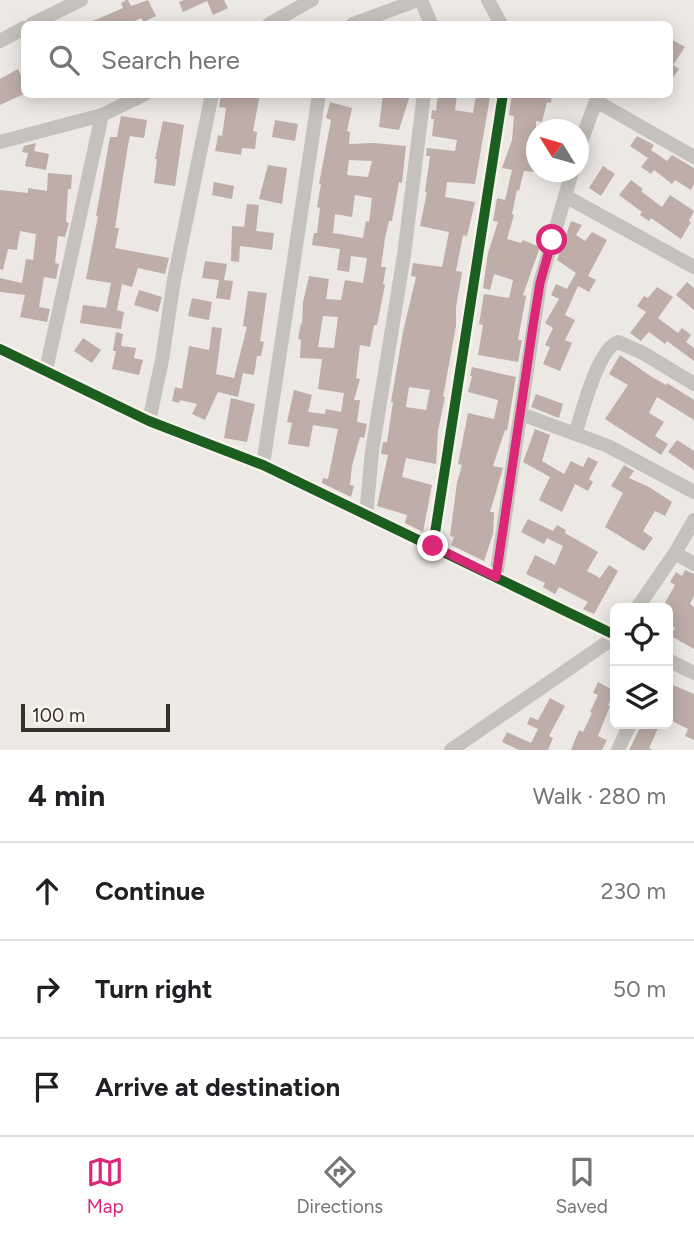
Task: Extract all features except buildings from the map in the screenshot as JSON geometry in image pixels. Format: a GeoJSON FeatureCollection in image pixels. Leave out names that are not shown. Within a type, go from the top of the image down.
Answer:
{"type":"FeatureCollection","features":[{"type":"Feature","properties":{"kind":"street"},"geometry":{"type":"LineString","coordinates":[[38,21],[81,0]]}},
{"type":"Feature","properties":{"kind":"street"},"geometry":{"type":"LineString","coordinates":[[274,21],[312,0]]}},
{"type":"Feature","properties":{"kind":"street"},"geometry":{"type":"LineString","coordinates":[[361,21],[420,0],[429,21]]}},
{"type":"Feature","properties":{"kind":"street"},"geometry":{"type":"LineString","coordinates":[[488,0],[499,21]]}},
{"type":"Feature","properties":{"kind":"street"},"geometry":{"type":"LineString","coordinates":[[0,41],[21,30]]}},
{"type":"Feature","properties":{"kind":"street"},"geometry":{"type":"LineString","coordinates":[[0,142],[102,115],[137,98]]}},
{"type":"Feature","properties":{"kind":"street"},"geometry":{"type":"LineString","coordinates":[[149,421],[162,360],[174,280],[211,98]]}},
{"type":"Feature","properties":{"kind":"street"},"geometry":{"type":"LineString","coordinates":[[263,465],[318,98]]}},
{"type":"Feature","properties":{"kind":"street"},"geometry":{"type":"LineString","coordinates":[[366,516],[372,452],[404,255],[424,98]]}},
{"type":"Feature","properties":{"kind":"street"},"geometry":{"type":"LineString","coordinates":[[433,546],[502,98]]}},
{"type":"Feature","properties":{"kind":"street"},"geometry":{"type":"LineString","coordinates":[[589,121],[596,101],[694,157]]}},
{"type":"Feature","properties":{"kind":"street"},"geometry":{"type":"LineString","coordinates":[[46,370],[102,115]]}},
{"type":"Feature","properties":{"kind":"street"},"geometry":{"type":"LineString","coordinates":[[496,577],[540,283],[569,182]]}},
{"type":"Feature","properties":{"kind":"street"},"geometry":{"type":"LineString","coordinates":[[565,196],[694,267]]}},
{"type":"Feature","properties":{"kind":"street"},"geometry":{"type":"LineString","coordinates":[[575,434],[599,362],[611,344],[618,342],[643,354],[694,384]]}},
{"type":"Feature","properties":{"kind":"street"},"geometry":{"type":"LineString","coordinates":[[0,349],[149,421],[263,465],[610,634]]}},
{"type":"Feature","properties":{"kind":"street"},"geometry":{"type":"LineString","coordinates":[[521,414],[645,464],[694,492]]}},
{"type":"Feature","properties":{"kind":"street"},"geometry":{"type":"LineString","coordinates":[[641,603],[676,553],[694,520]]}},
{"type":"Feature","properties":{"kind":"street"},"geometry":{"type":"LineString","coordinates":[[676,553],[694,564]]}},
{"type":"Feature","properties":{"kind":"street"},"geometry":{"type":"LineString","coordinates":[[451,750],[610,639]]}},
{"type":"Feature","properties":{"kind":"street"},"geometry":{"type":"LineString","coordinates":[[673,662],[694,673]]}},
{"type":"Feature","properties":{"kind":"street"},"geometry":{"type":"LineString","coordinates":[[618,750],[628,729]]}},
{"type":"Feature","properties":{"kind":"cycle path"},"geometry":{"type":"LineString","coordinates":[[433,546],[502,98]]}},
{"type":"Feature","properties":{"kind":"cycle path"},"geometry":{"type":"LineString","coordinates":[[0,349],[149,421],[263,465],[610,633]]}},
{"type":"Feature","properties":{"kind":"route"},"geometry":{"type":"LineString","coordinates":[[433,546],[496,577],[540,283],[552,240]]}}]}
